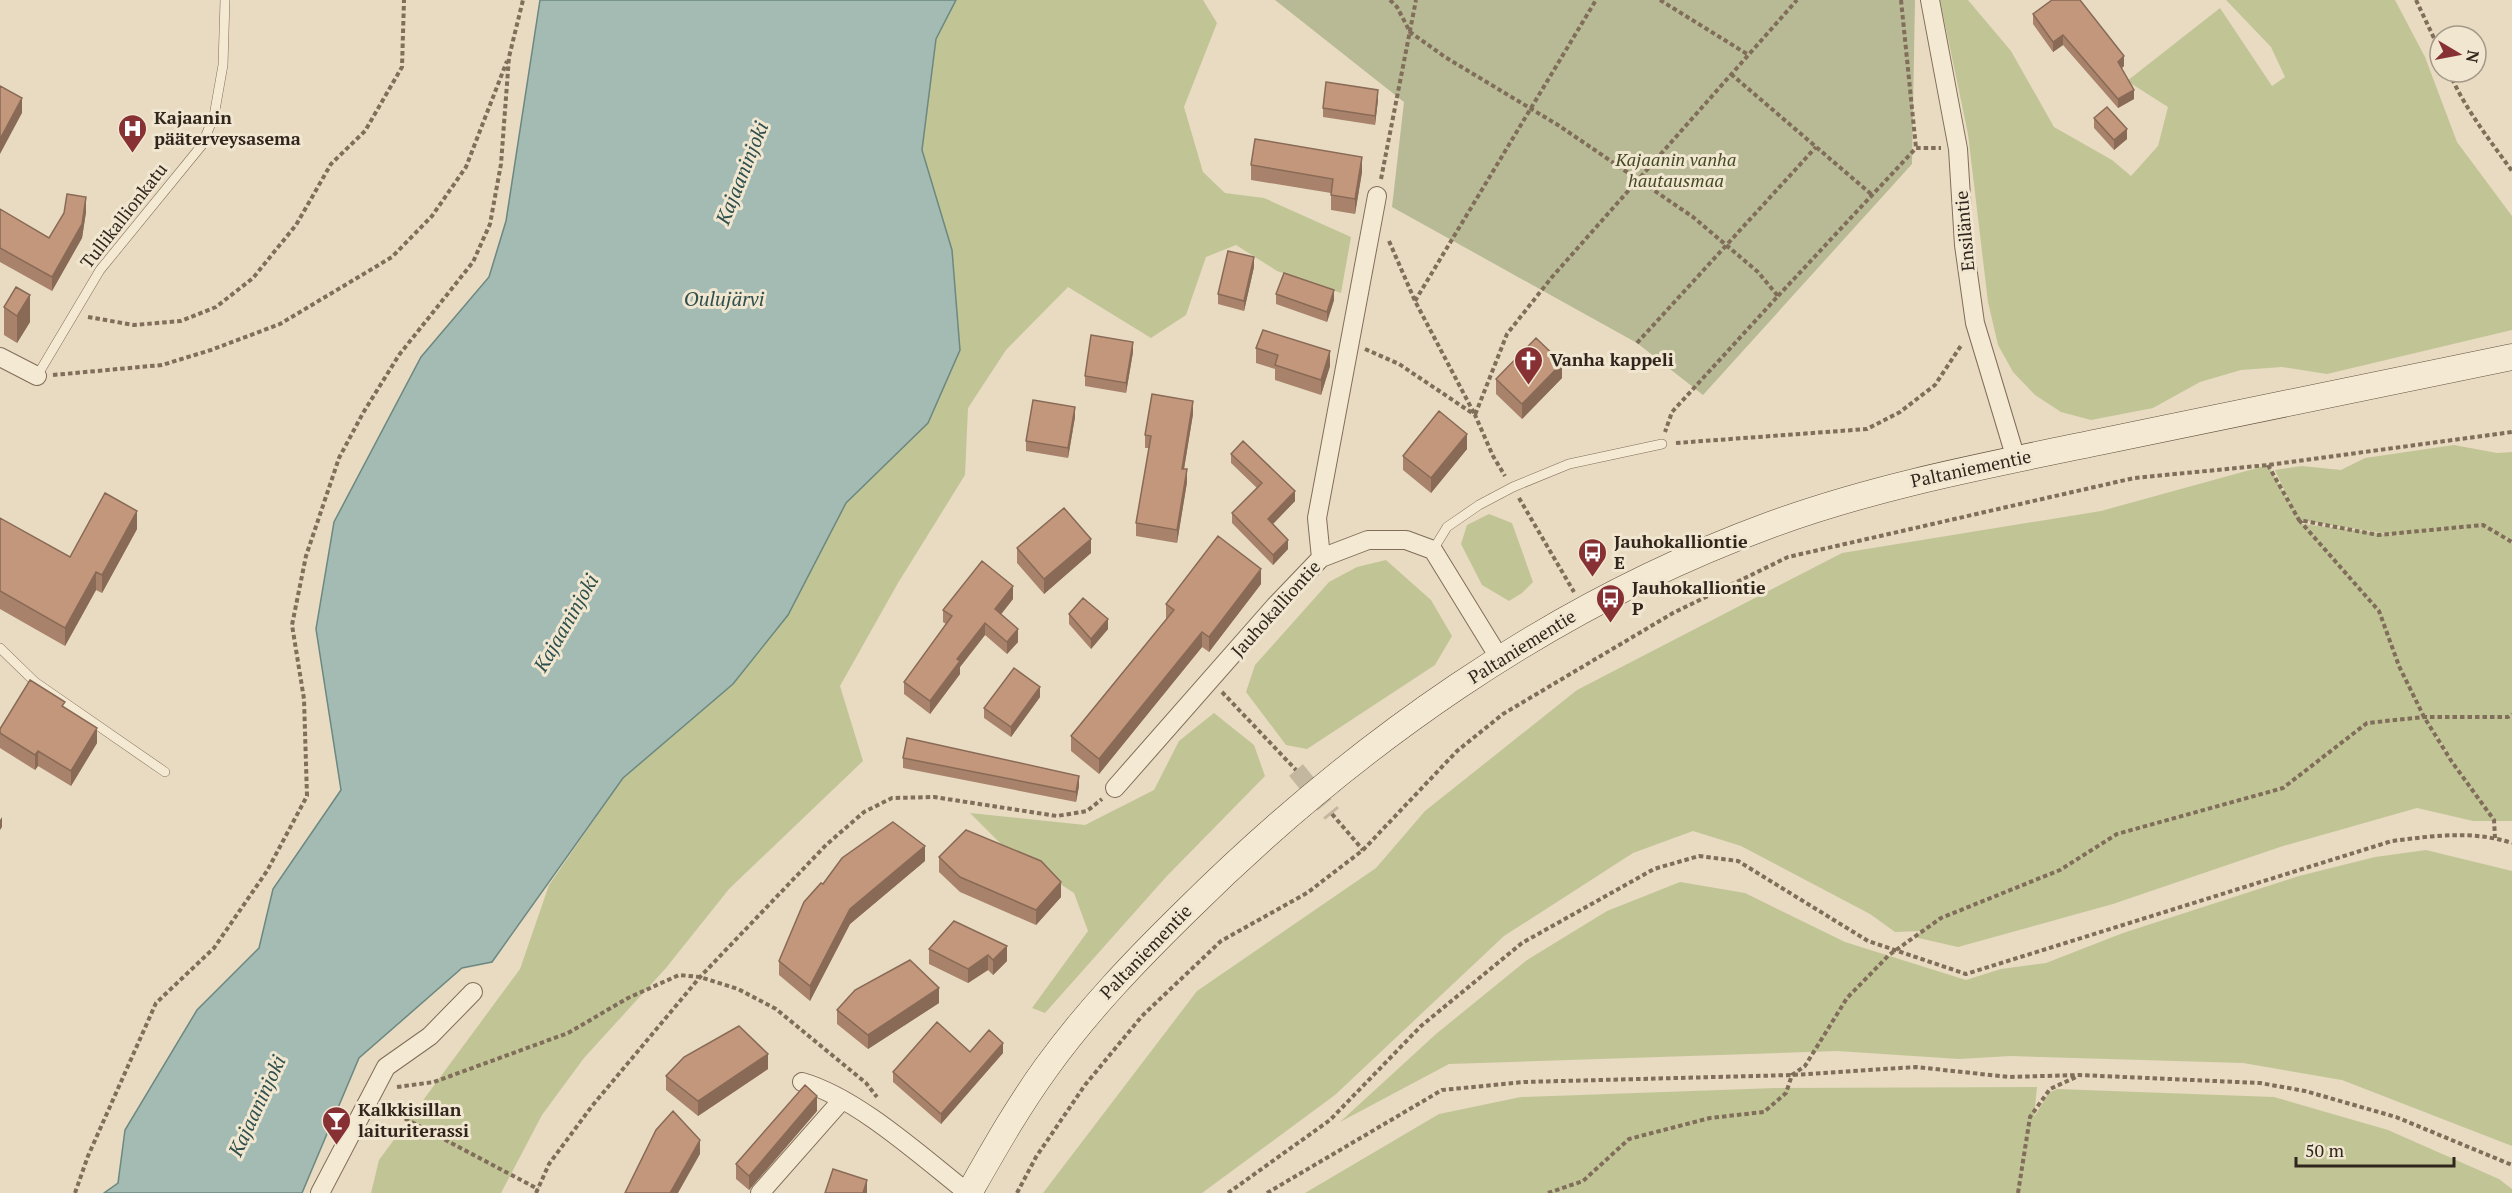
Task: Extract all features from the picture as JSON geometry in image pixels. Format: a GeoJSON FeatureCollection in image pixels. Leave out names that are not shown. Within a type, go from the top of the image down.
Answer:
{"type":"FeatureCollection","features":[{"type":"Feature","properties":{"kind":"street","name":"Ensiläntie"},"geometry":{"type":"LineString","coordinates":[[1930,0],[1958,149],[1964,245],[1975,323],[2016,459]]}},
{"type":"Feature","properties":{"kind":"street"},"geometry":{"type":"LineString","coordinates":[[1321,558],[1317,518],[1348,341],[1364,275],[1377,196]]}},
{"type":"Feature","properties":{"kind":"street"},"geometry":{"type":"LineString","coordinates":[[0,357],[37,376]]}},
{"type":"Feature","properties":{"kind":"street","name":"Paltaniementie"},"geometry":{"type":"LineString","coordinates":[[968,1193],[1044,1070],[1090,1012],[1140,956],[1222,874],[1345,767],[1500,659],[1584,608],[1677,562],[1772,524],[1892,487],[2016,459],[2512,357]]}},
{"type":"Feature","properties":{"kind":"street","name":"Jauhokalliontie"},"geometry":{"type":"LineString","coordinates":[[1115,788],[1275,606],[1321,558],[1368,540],[1406,540],[1432,549]]}},
{"type":"Feature","properties":{"kind":"street"},"geometry":{"type":"LineString","coordinates":[[1432,549],[1500,659]]}},
{"type":"Feature","properties":{"kind":"street"},"geometry":{"type":"LineString","coordinates":[[320,1193],[386,1067],[430,1036],[473,992]]}},
{"type":"Feature","properties":{"kind":"street"},"geometry":{"type":"LineString","coordinates":[[802,1082],[819,1087],[842,1100],[898,1138],[968,1193]]}},
{"type":"Feature","properties":{"kind":"street"},"geometry":{"type":"LineString","coordinates":[[760,1193],[842,1100]]}},
{"type":"Feature","properties":{"kind":"lane","name":"Tullikallionkatu"},"geometry":{"type":"LineString","coordinates":[[37,376],[100,270],[202,145],[213,116],[223,65],[225,0]]}},
{"type":"Feature","properties":{"kind":"lane"},"geometry":{"type":"LineString","coordinates":[[1432,549],[1447,527],[1479,505],[1513,487],[1569,464],[1662,444]]}},
{"type":"Feature","properties":{"kind":"lane"},"geometry":{"type":"LineString","coordinates":[[0,648],[35,682],[165,772]]}},
{"type":"Feature","properties":{"kind":"path"},"geometry":{"type":"LineString","coordinates":[[76,313],[96,320],[134,325],[181,321],[216,307],[253,278],[296,225],[331,164],[365,131],[402,67],[404,0]]}},
{"type":"Feature","properties":{"kind":"path"},"geometry":{"type":"LineString","coordinates":[[37,376],[162,365],[211,350],[279,324],[392,257],[432,216],[466,167],[509,57],[523,0]]}},
{"type":"Feature","properties":{"kind":"path"},"geometry":{"type":"LineString","coordinates":[[1390,0],[1397,7],[1410,32],[1693,217],[1758,272],[1778,296]]}},
{"type":"Feature","properties":{"kind":"path"},"geometry":{"type":"LineString","coordinates":[[1377,196],[1416,0]]}},
{"type":"Feature","properties":{"kind":"path"},"geometry":{"type":"LineString","coordinates":[[1415,301],[1596,0]]}},
{"type":"Feature","properties":{"kind":"path"},"geometry":{"type":"LineString","coordinates":[[1660,0],[1747,54]]}},
{"type":"Feature","properties":{"kind":"path"},"geometry":{"type":"LineString","coordinates":[[1474,415],[1507,334],[1747,54],[1797,0]]}},
{"type":"Feature","properties":{"kind":"path"},"geometry":{"type":"LineString","coordinates":[[1901,0],[1916,148]]}},
{"type":"Feature","properties":{"kind":"path"},"geometry":{"type":"LineString","coordinates":[[2416,0],[2428,26]]}},
{"type":"Feature","properties":{"kind":"path"},"geometry":{"type":"LineString","coordinates":[[75,1193],[88,1156],[156,1003],[214,948],[267,871],[307,796],[304,699],[292,625],[306,556],[339,458],[363,413],[399,355],[473,262],[490,224],[501,164],[509,57]]}},
{"type":"Feature","properties":{"kind":"path"},"geometry":{"type":"LineString","coordinates":[[1731,74],[1871,194]]}},
{"type":"Feature","properties":{"kind":"path"},"geometry":{"type":"LineString","coordinates":[[2454,84],[2479,127],[2512,171]]}},
{"type":"Feature","properties":{"kind":"path"},"geometry":{"type":"LineString","coordinates":[[1637,343],[1728,247],[1816,147]]}},
{"type":"Feature","properties":{"kind":"path"},"geometry":{"type":"LineString","coordinates":[[1958,149],[1916,148],[1871,194],[1672,412],[1662,444],[1721,442],[1867,429],[1900,412],[1935,386],[1975,323]]}},
{"type":"Feature","properties":{"kind":"path"},"geometry":{"type":"LineString","coordinates":[[1384,230],[1415,301],[1493,456],[1584,608]]}},
{"type":"Feature","properties":{"kind":"path"},"geometry":{"type":"LineString","coordinates":[[1348,341],[1398,364],[1474,415]]}},
{"type":"Feature","properties":{"kind":"path"},"geometry":{"type":"LineString","coordinates":[[1017,1193],[1036,1157],[1085,1085],[1142,1016],[1221,941],[1307,893],[1363,850],[1457,751],[1503,714],[1673,613],[1788,557],[2134,478],[2268,465],[2512,432]]}},
{"type":"Feature","properties":{"kind":"path"},"geometry":{"type":"LineString","coordinates":[[2268,465],[2299,520],[2379,611],[2399,666],[2424,717],[2452,762],[2494,820],[2495,837]]}},
{"type":"Feature","properties":{"kind":"path"},"geometry":{"type":"LineString","coordinates":[[2299,520],[2378,535],[2483,525],[2512,543]]}},
{"type":"Feature","properties":{"kind":"path"},"geometry":{"type":"LineString","coordinates":[[1211,681],[1296,770]]}},
{"type":"Feature","properties":{"kind":"path"},"geometry":{"type":"LineString","coordinates":[[1548,1193],[1582,1181],[1629,1139],[1710,1118],[1764,1112],[1786,1093],[1792,1075],[1805,1066],[1847,998],[1896,950],[1941,918],[2060,870],[2117,834],[2283,788],[2367,723],[2424,717],[2508,717],[2512,714]]}},
{"type":"Feature","properties":{"kind":"path"},"geometry":{"type":"LineString","coordinates":[[370,1095],[537,1191],[549,1164],[592,1106],[700,977],[826,845],[864,812],[892,798],[934,797],[1057,816],[1087,811],[1115,788]]}},
{"type":"Feature","properties":{"kind":"path"},"geometry":{"type":"LineString","coordinates":[[1332,814],[1363,850]]}},
{"type":"Feature","properties":{"kind":"path"},"geometry":{"type":"LineString","coordinates":[[1228,1193],[1330,1120],[1421,1026],[1522,944],[1654,869],[1699,856],[1738,861],[1868,941],[1966,974],[2392,842],[2444,834],[2495,837],[2512,843]]}},
{"type":"Feature","properties":{"kind":"path"},"geometry":{"type":"LineString","coordinates":[[370,1095],[434,1082],[568,1033],[628,998],[679,975],[700,977],[738,989],[776,1009],[866,1083],[882,1102]]}},
{"type":"Feature","properties":{"kind":"path"},"geometry":{"type":"LineString","coordinates":[[1267,1193],[1442,1090],[1524,1082],[1792,1075],[1916,1067],[2008,1077],[2079,1076],[2260,1083],[2305,1091],[2396,1117],[2512,1165]]}},
{"type":"Feature","properties":{"kind":"path"},"geometry":{"type":"LineString","coordinates":[[2018,1193],[2030,1117],[2050,1089],[2079,1076]]}},
{"type":"Feature","properties":{"kind":"green space"},"geometry":{"type":"Polygon","coordinates":[[[956,0],[1203,0],[1217,23],[1184,107],[1203,172],[1225,193],[1264,198],[1351,237],[1341,293],[1277,271],[1236,245],[1206,257],[1186,315],[1151,338],[1068,287],[1006,350],[968,408],[965,475],[898,583],[840,686],[863,761],[729,889],[666,968],[584,1058],[542,1115],[501,1193],[371,1193],[379,1160],[520,969],[549,885],[623,778],[733,684],[788,615],[846,503],[928,423],[960,350],[952,250],[922,150],[936,39],[956,0]]]}},
{"type":"Feature","properties":{"kind":"green space","name":"Kajaanin vanha hautausmaa"},"geometry":{"type":"Polygon","coordinates":[[[1275,0],[1915,0],[1912,164],[1703,395],[1637,343],[1392,207],[1404,102],[1275,0]]]}},
{"type":"Feature","properties":{"kind":"green space"},"geometry":{"type":"Polygon","coordinates":[[[1940,0],[1968,0],[2011,51],[2054,127],[2112,160],[2131,176],[2158,146],[2168,107],[2127,81],[2220,8],[2272,86],[2285,77],[2271,47],[2226,0],[2395,0],[2425,57],[2428,65],[2428,84],[2435,84],[2457,142],[2512,216],[2512,330],[2327,374],[2282,367],[2241,370],[2200,382],[2153,408],[2091,420],[2061,412],[2035,395],[2013,372],[1998,345],[1988,302],[1968,134],[1940,0]]]}},
{"type":"Feature","properties":{"kind":"green space"},"geometry":{"type":"Polygon","coordinates":[[[2454,445],[2497,453],[2512,452],[2512,541],[2504,537],[2512,543],[2512,821],[2473,821],[2417,808],[2283,846],[2113,904],[1958,947],[1914,937],[1922,931],[1895,932],[1870,914],[1741,846],[1693,831],[1633,853],[1504,936],[1335,1095],[1202,1193],[1043,1193],[1197,991],[1376,868],[1425,811],[1577,690],[1842,553],[2101,511],[2268,465],[2293,509],[2275,470],[2302,466],[2341,470],[2365,458],[2454,445]],[[2300,520],[2302,524],[2401,536],[2300,520]],[[2433,732],[2480,800],[2434,732],[2433,732]]]}},
{"type":"Feature","properties":{"kind":"green space"},"geometry":{"type":"Polygon","coordinates":[[[1489,514],[1512,523],[1533,582],[1509,601],[1482,585],[1461,544],[1467,525],[1489,514]]]}},
{"type":"Feature","properties":{"kind":"green space"},"geometry":{"type":"Polygon","coordinates":[[[1386,560],[1431,600],[1452,636],[1435,665],[1307,749],[1286,745],[1246,692],[1255,665],[1329,582],[1357,567],[1386,560]]]}},
{"type":"Feature","properties":{"kind":"green space"},"geometry":{"type":"Polygon","coordinates":[[[1214,713],[1254,745],[1265,776],[1166,877],[1045,1013],[1032,1008],[1088,931],[1074,893],[1006,849],[970,813],[1085,825],[1154,790],[1179,741],[1214,713]]]}},
{"type":"Feature","properties":{"kind":"green space"},"geometry":{"type":"Polygon","coordinates":[[[2426,850],[2512,871],[2512,1146],[2342,1080],[2243,1063],[2011,1056],[1959,1059],[1837,1051],[1449,1064],[1340,1122],[1436,1034],[1527,960],[1607,911],[1680,882],[1745,893],[1845,942],[1966,980],[2001,969],[2046,963],[2123,933],[2299,876],[2375,857],[2426,850]]]}},
{"type":"Feature","properties":{"kind":"green space"},"geometry":{"type":"Polygon","coordinates":[[[2037,1087],[2034,1117],[2049,1093],[2057,1089],[2274,1097],[2388,1130],[2499,1179],[2512,1189],[2512,1193],[1305,1193],[1439,1114],[1521,1097],[1776,1088],[2037,1087]]]}},
{"type":"Feature","properties":{"kind":"water","name":"Oulujärvi"},"geometry":{"type":"Polygon","coordinates":[[[540,0],[956,0],[936,39],[922,150],[952,250],[960,350],[928,423],[846,503],[788,615],[733,684],[623,778],[492,962],[462,968],[359,1058],[302,1193],[104,1193],[118,1183],[125,1130],[197,1010],[259,948],[273,889],[341,790],[316,629],[334,522],[421,357],[489,277],[506,221],[540,0]]]}},
{"type":"Feature","properties":{"kind":"building"},"geometry":{"type":"Polygon","coordinates":[[[2052,0],[2080,0],[2124,56],[2118,62],[2134,90],[2118,99],[2063,35],[2053,42],[2033,14],[2052,0]]]}},
{"type":"Feature","properties":{"kind":"building"},"geometry":{"type":"Polygon","coordinates":[[[1326,82],[1378,90],[1375,116],[1323,108],[1326,82]]]}},
{"type":"Feature","properties":{"kind":"building"},"geometry":{"type":"Polygon","coordinates":[[[0,86],[22,98],[0,139],[0,86]]]}},
{"type":"Feature","properties":{"kind":"building"},"geometry":{"type":"Polygon","coordinates":[[[2107,107],[2127,129],[2114,140],[2094,118],[2107,107]]]}},
{"type":"Feature","properties":{"kind":"building"},"geometry":{"type":"Polygon","coordinates":[[[1255,139],[1362,157],[1355,199],[1331,195],[1333,179],[1251,165],[1255,139]]]}},
{"type":"Feature","properties":{"kind":"building"},"geometry":{"type":"Polygon","coordinates":[[[67,194],[86,197],[82,224],[52,277],[0,248],[0,209],[49,238],[64,213],[67,194]]]}},
{"type":"Feature","properties":{"kind":"building"},"geometry":{"type":"Polygon","coordinates":[[[1228,251],[1254,257],[1244,301],[1218,294],[1228,251]]]}},
{"type":"Feature","properties":{"kind":"building"},"geometry":{"type":"Polygon","coordinates":[[[1284,273],[1334,290],[1327,312],[1276,294],[1284,273]]]}},
{"type":"Feature","properties":{"kind":"building"},"geometry":{"type":"Polygon","coordinates":[[[16,287],[30,295],[17,316],[4,307],[16,287]]]}},
{"type":"Feature","properties":{"kind":"building"},"geometry":{"type":"Polygon","coordinates":[[[1263,330],[1330,351],[1321,380],[1275,365],[1278,355],[1256,348],[1263,330]]]}},
{"type":"Feature","properties":{"kind":"building"},"geometry":{"type":"Polygon","coordinates":[[[1091,335],[1133,342],[1126,383],[1085,376],[1091,335]]]}},
{"type":"Feature","properties":{"kind":"building"},"geometry":{"type":"Polygon","coordinates":[[[1536,338],[1562,363],[1522,404],[1496,379],[1536,338]]]}},
{"type":"Feature","properties":{"kind":"building"},"geometry":{"type":"Polygon","coordinates":[[[1152,394],[1193,401],[1182,469],[1187,469],[1177,530],[1136,523],[1151,436],[1145,435],[1152,394]]]}},
{"type":"Feature","properties":{"kind":"building"},"geometry":{"type":"Polygon","coordinates":[[[1033,400],[1075,407],[1068,448],[1026,441],[1033,400]]]}},
{"type":"Feature","properties":{"kind":"building"},"geometry":{"type":"Polygon","coordinates":[[[1439,411],[1467,434],[1431,478],[1403,456],[1439,411]]]}},
{"type":"Feature","properties":{"kind":"building"},"geometry":{"type":"Polygon","coordinates":[[[1243,441],[1295,491],[1268,519],[1288,540],[1273,555],[1232,513],[1262,483],[1231,454],[1243,441]]]}},
{"type":"Feature","properties":{"kind":"building"},"geometry":{"type":"Polygon","coordinates":[[[105,493],[137,511],[102,575],[96,572],[65,628],[0,591],[0,518],[70,557],[105,493]]]}},
{"type":"Feature","properties":{"kind":"building"},"geometry":{"type":"Polygon","coordinates":[[[1064,508],[1091,539],[1044,579],[1017,548],[1064,508]]]}},
{"type":"Feature","properties":{"kind":"building"},"geometry":{"type":"Polygon","coordinates":[[[1218,536],[1261,569],[1209,637],[1202,632],[1099,759],[1071,736],[1174,610],[1166,604],[1218,536]]]}},
{"type":"Feature","properties":{"kind":"building"},"geometry":{"type":"Polygon","coordinates":[[[982,561],[1013,586],[995,609],[1018,629],[1007,642],[985,623],[957,659],[960,661],[930,701],[904,682],[952,616],[943,610],[982,561]]]}},
{"type":"Feature","properties":{"kind":"building"},"geometry":{"type":"Polygon","coordinates":[[[1083,598],[1108,619],[1091,639],[1069,614],[1083,598]]]}},
{"type":"Feature","properties":{"kind":"building"},"geometry":{"type":"Polygon","coordinates":[[[1014,668],[1040,687],[1011,727],[984,708],[1014,668]]]}},
{"type":"Feature","properties":{"kind":"building"},"geometry":{"type":"Polygon","coordinates":[[[30,680],[65,702],[62,706],[97,728],[71,771],[38,751],[35,755],[0,733],[0,729],[30,680]]]}},
{"type":"Feature","properties":{"kind":"building"},"geometry":{"type":"Polygon","coordinates":[[[907,738],[1079,776],[1076,792],[903,758],[907,738]]]}},
{"type":"Feature","properties":{"kind":"building"},"geometry":{"type":"Polygon","coordinates":[[[893,822],[925,846],[850,909],[810,986],[779,961],[804,902],[821,883],[823,884],[842,858],[893,822]]]}},
{"type":"Feature","properties":{"kind":"building"},"geometry":{"type":"Polygon","coordinates":[[[966,830],[1041,861],[1061,882],[1036,910],[960,877],[939,857],[966,830]]]}},
{"type":"Feature","properties":{"kind":"building"},"geometry":{"type":"Polygon","coordinates":[[[954,921],[1007,946],[993,960],[988,955],[968,969],[929,949],[954,921]]]}},
{"type":"Feature","properties":{"kind":"building"},"geometry":{"type":"Polygon","coordinates":[[[910,960],[939,988],[868,1035],[837,1010],[855,990],[910,960]]]}},
{"type":"Feature","properties":{"kind":"building"},"geometry":{"type":"Polygon","coordinates":[[[937,1022],[970,1052],[989,1030],[1003,1043],[941,1114],[893,1072],[937,1022]]]}},
{"type":"Feature","properties":{"kind":"building"},"geometry":{"type":"Polygon","coordinates":[[[739,1026],[768,1054],[698,1101],[666,1076],[684,1057],[739,1026]]]}},
{"type":"Feature","properties":{"kind":"building"},"geometry":{"type":"Polygon","coordinates":[[[805,1085],[817,1096],[749,1176],[736,1164],[805,1085]]]}},
{"type":"Feature","properties":{"kind":"building"},"geometry":{"type":"Polygon","coordinates":[[[673,1111],[700,1140],[670,1193],[625,1193],[656,1130],[673,1111]]]}},
{"type":"Feature","properties":{"kind":"building"},"geometry":{"type":"Polygon","coordinates":[[[833,1169],[867,1180],[863,1193],[825,1193],[833,1169]]]}},
{"type":"Feature","properties":{"kind":"tunnel"},"geometry":{"type":"LineString","coordinates":[[1296,770],[1332,814]]}},
{"type":"Feature","properties":{"kind":"place","name":"Kajaanin pääterveysasema"},"geometry":{"type":"Point","coordinates":[133,154]}},
{"type":"Feature","properties":{"kind":"place","name":"Vanha kappeli"},"geometry":{"type":"Point","coordinates":[1529,386]}},
{"type":"Feature","properties":{"kind":"place","name":"Jauhokalliontie E"},"geometry":{"type":"Point","coordinates":[1593,578]}},
{"type":"Feature","properties":{"kind":"place","name":"Jauhokalliontie P"},"geometry":{"type":"Point","coordinates":[1611,624]}},
{"type":"Feature","properties":{"kind":"place","name":"Kalkkisillan laituriterassi"},"geometry":{"type":"Point","coordinates":[337,1146]}},
{"type":"Feature","properties":{"kind":"water label","name":"Kajaaninjoki"},"geometry":{"type":"Point","coordinates":[742,173]}},
{"type":"Feature","properties":{"kind":"water label","name":"Kajaaninjoki"},"geometry":{"type":"Point","coordinates":[566,623]}},
{"type":"Feature","properties":{"kind":"water label","name":"Kajaaninjoki"},"geometry":{"type":"Point","coordinates":[257,1106]}}]}
